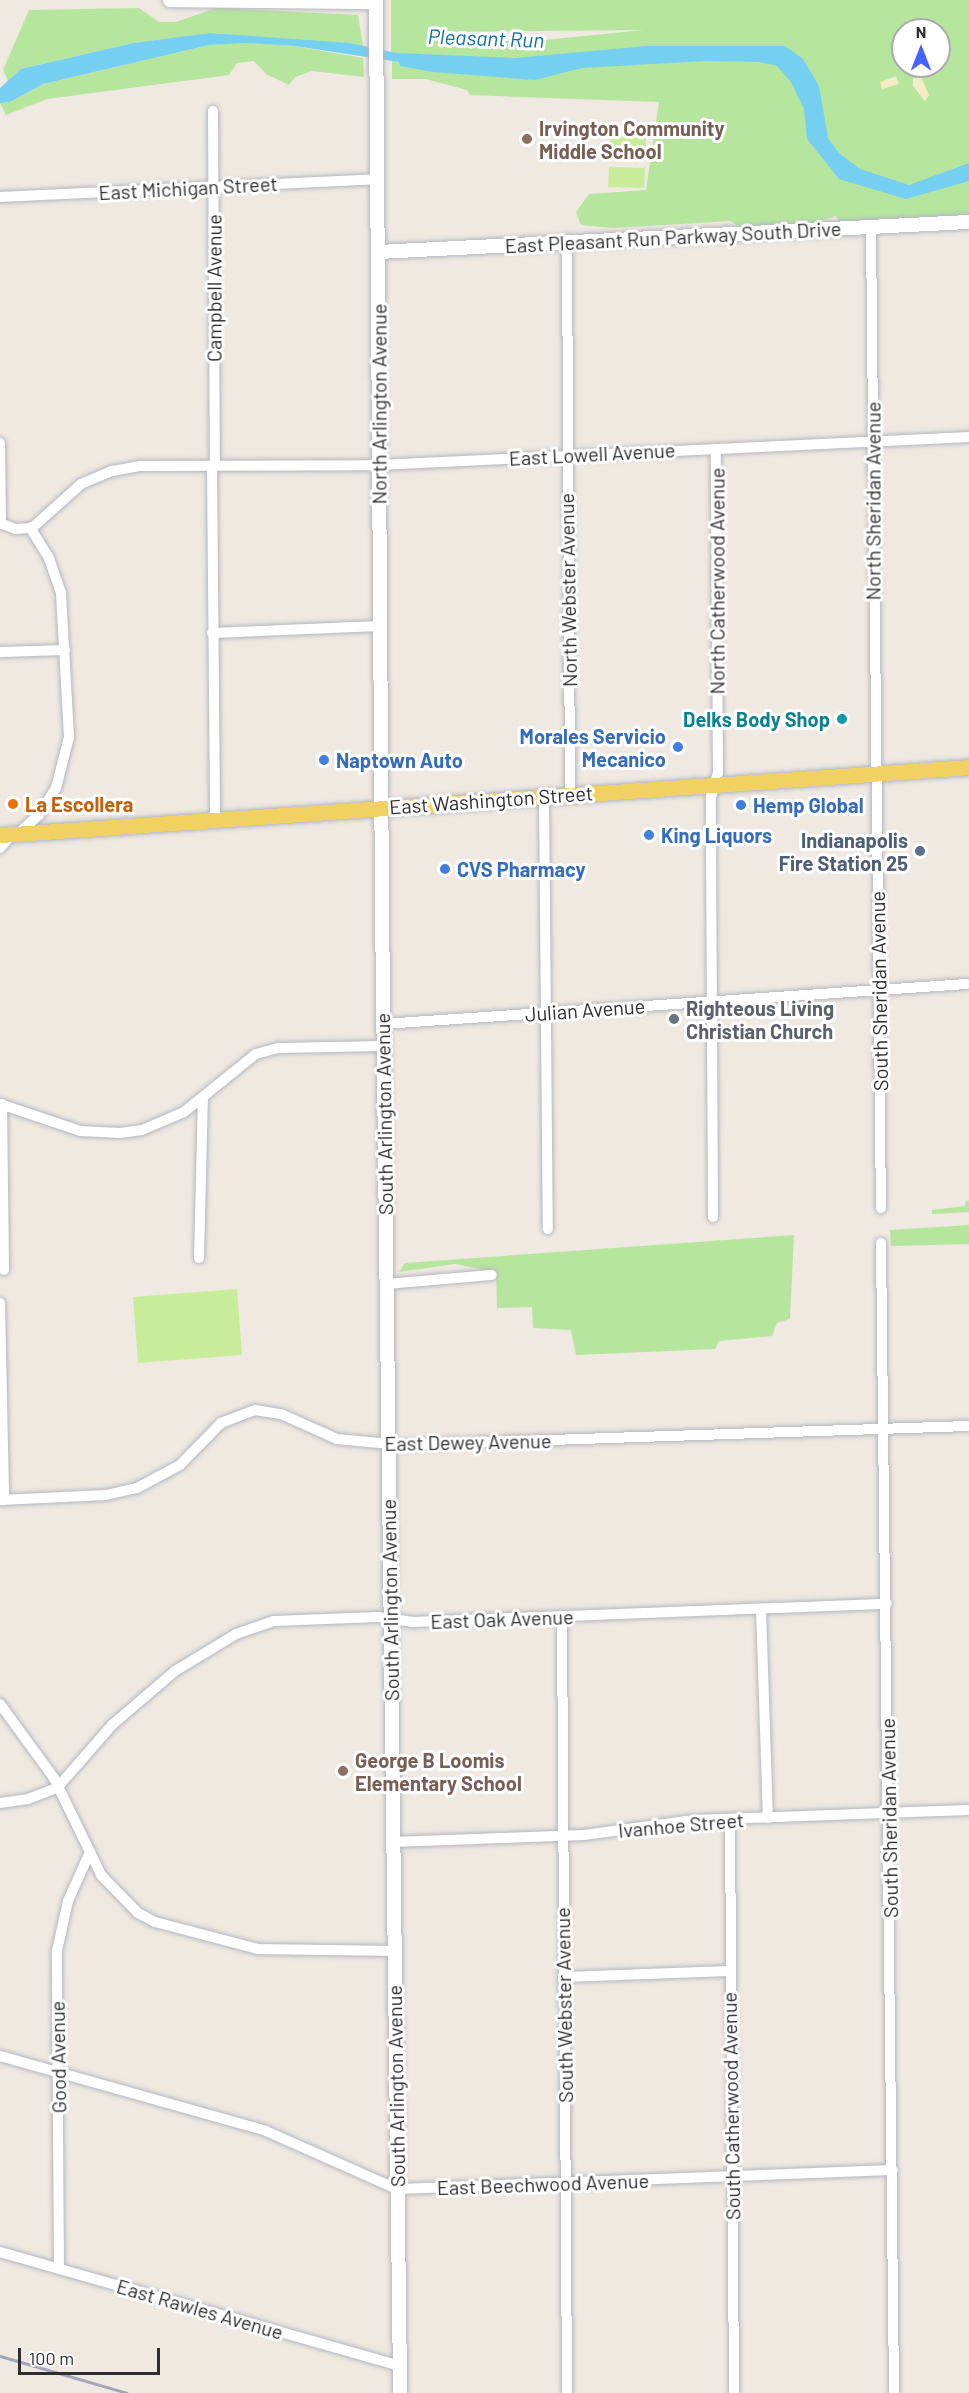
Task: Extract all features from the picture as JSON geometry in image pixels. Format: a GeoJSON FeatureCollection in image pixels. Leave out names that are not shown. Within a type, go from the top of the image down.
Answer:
{"type":"FeatureCollection","features":[{"type":"Feature","properties":{"kind":"main road"},"geometry":{"type":"LineString","coordinates":[[170,0],[376,1]]}},
{"type":"Feature","properties":{"kind":"main road","name":"North Arlington Avenue"},"geometry":{"type":"LineString","coordinates":[[376,1],[381,807]]}},
{"type":"Feature","properties":{"kind":"main road","name":"East Pleasant Run Parkway South Drive"},"geometry":{"type":"LineString","coordinates":[[378,252],[969,222]]}},
{"type":"Feature","properties":{"kind":"main road","name":"East Washington Street"},"geometry":{"type":"LineString","coordinates":[[9,832],[969,767]]}},
{"type":"Feature","properties":{"kind":"main road","name":"South Arlington Avenue"},"geometry":{"type":"LineString","coordinates":[[381,807],[400,2393]]}},
{"type":"Feature","properties":{"kind":"street","name":"Campbell Avenue"},"geometry":{"type":"LineString","coordinates":[[213,111],[212,633],[215,818]]}},
{"type":"Feature","properties":{"kind":"street","name":"East Michigan Street"},"geometry":{"type":"LineString","coordinates":[[0,197],[377,179]]}},
{"type":"Feature","properties":{"kind":"street","name":"North Sheridan Avenue"},"geometry":{"type":"LineString","coordinates":[[871,228],[876,774]]}},
{"type":"Feature","properties":{"kind":"street","name":"North Webster Avenue"},"geometry":{"type":"LineString","coordinates":[[567,242],[566,456],[570,794]]}},
{"type":"Feature","properties":{"kind":"street","name":"East Lowell Avenue"},"geometry":{"type":"LineString","coordinates":[[30,528],[74,489],[111,471],[149,465],[379,465],[969,437]]}},
{"type":"Feature","properties":{"kind":"street"},"geometry":{"type":"LineString","coordinates":[[0,443],[0,523],[16,529],[30,528],[57,580],[65,650],[69,731],[64,767],[45,808],[9,832],[0,848]]}},
{"type":"Feature","properties":{"kind":"street","name":"North Catherwood Avenue"},"geometry":{"type":"LineString","coordinates":[[714,784],[718,773],[716,449]]}},
{"type":"Feature","properties":{"kind":"street"},"geometry":{"type":"LineString","coordinates":[[212,633],[380,626]]}},
{"type":"Feature","properties":{"kind":"street"},"geometry":{"type":"LineString","coordinates":[[0,652],[65,650]]}},
{"type":"Feature","properties":{"kind":"street","name":"South Sheridan Avenue"},"geometry":{"type":"LineString","coordinates":[[876,774],[881,1208]]}},
{"type":"Feature","properties":{"kind":"street"},"geometry":{"type":"LineString","coordinates":[[713,1217],[714,784]]}},
{"type":"Feature","properties":{"kind":"street"},"geometry":{"type":"LineString","coordinates":[[544,796],[549,1229]]}},
{"type":"Feature","properties":{"kind":"street","name":"Julian Avenue"},"geometry":{"type":"LineString","coordinates":[[383,1024],[967,984]]}},
{"type":"Feature","properties":{"kind":"street"},"geometry":{"type":"LineString","coordinates":[[4,1270],[1,1104],[63,1127],[111,1134],[158,1124],[203,1098],[237,1066],[265,1051],[383,1047]]}},
{"type":"Feature","properties":{"kind":"street"},"geometry":{"type":"LineString","coordinates":[[199,1258],[203,1098]]}},
{"type":"Feature","properties":{"kind":"street","name":"South Sheridan Avenue"},"geometry":{"type":"LineString","coordinates":[[881,1243],[888,1604],[894,2393]]}},
{"type":"Feature","properties":{"kind":"street"},"geometry":{"type":"LineString","coordinates":[[386,1284],[492,1275]]}},
{"type":"Feature","properties":{"kind":"street"},"geometry":{"type":"LineString","coordinates":[[0,1303],[2,1500]]}},
{"type":"Feature","properties":{"kind":"street","name":"East Dewey Avenue"},"geometry":{"type":"LineString","coordinates":[[2,1500],[106,1495],[137,1488],[180,1464],[222,1423],[250,1411],[277,1413],[338,1439],[388,1445],[969,1426]]}},
{"type":"Feature","properties":{"kind":"street","name":"East Oak Avenue"},"geometry":{"type":"LineString","coordinates":[[0,1803],[32,1798],[59,1786],[138,1701],[175,1671],[228,1638],[266,1624],[292,1619],[562,1617],[888,1604]]}},
{"type":"Feature","properties":{"kind":"street"},"geometry":{"type":"LineString","coordinates":[[761,1609],[768,1818]]}},
{"type":"Feature","properties":{"kind":"street","name":"South Webster Avenue"},"geometry":{"type":"LineString","coordinates":[[562,1617],[567,2393]]}},
{"type":"Feature","properties":{"kind":"street"},"geometry":{"type":"LineString","coordinates":[[0,1704],[59,1786],[90,1852],[109,1885],[138,1913],[155,1922],[262,1950],[394,1951]]}},
{"type":"Feature","properties":{"kind":"street","name":"Ivanhoe Street"},"geometry":{"type":"LineString","coordinates":[[393,1842],[562,1836],[677,1822],[730,1819],[969,1810]]}},
{"type":"Feature","properties":{"kind":"street","name":"South Catherwood Avenue"},"geometry":{"type":"LineString","coordinates":[[730,1819],[734,2393]]}},
{"type":"Feature","properties":{"kind":"street","name":"Good Avenue"},"geometry":{"type":"LineString","coordinates":[[58,2268],[58,1942],[68,1901],[90,1852]]}},
{"type":"Feature","properties":{"kind":"street"},"geometry":{"type":"LineString","coordinates":[[563,1977],[730,1971]]}},
{"type":"Feature","properties":{"kind":"street","name":"East Beechwood Avenue"},"geometry":{"type":"LineString","coordinates":[[0,2055],[274,2134],[397,2189],[893,2170]]}},
{"type":"Feature","properties":{"kind":"street","name":"East Rawles Avenue"},"geometry":{"type":"LineString","coordinates":[[0,2252],[400,2366]]}},
{"type":"Feature","properties":{"kind":"green space"},"geometry":{"type":"Polygon","coordinates":[[[391,0],[969,0],[969,165],[911,188],[892,182],[884,189],[911,195],[969,178],[969,215],[841,225],[836,216],[810,224],[740,227],[730,221],[614,228],[581,225],[576,212],[589,194],[646,190],[659,102],[470,95],[467,90],[426,79],[392,79],[392,61],[442,70],[535,76],[579,64],[602,66],[655,61],[654,48],[526,60],[391,52],[391,0]],[[644,30],[425,32],[449,38],[524,42],[644,30]]]}},
{"type":"Feature","properties":{"kind":"green space"},"geometry":{"type":"Polygon","coordinates":[[[139,8],[159,22],[176,22],[216,8],[358,15],[363,46],[209,33],[133,43],[21,69],[8,81],[3,70],[29,10],[139,8]]]}},
{"type":"Feature","properties":{"kind":"green space"},"geometry":{"type":"Polygon","coordinates":[[[246,43],[295,46],[363,58],[364,77],[312,71],[295,77],[289,85],[266,74],[254,61],[237,63],[229,75],[47,99],[6,115],[0,103],[10,102],[43,84],[209,45],[246,43]]]}},
{"type":"Feature","properties":{"kind":"green space"},"geometry":{"type":"Polygon","coordinates":[[[610,136],[646,137],[646,157],[610,156],[610,136]]]}},
{"type":"Feature","properties":{"kind":"green space"},"geometry":{"type":"Polygon","coordinates":[[[609,167],[645,168],[644,188],[608,187],[609,167]]]}},
{"type":"Feature","properties":{"kind":"green space"},"geometry":{"type":"Polygon","coordinates":[[[966,1201],[969,1201],[969,1212],[932,1214],[932,1210],[965,1206],[966,1201]]]}},
{"type":"Feature","properties":{"kind":"green space"},"geometry":{"type":"Polygon","coordinates":[[[969,1225],[969,1244],[891,1246],[890,1230],[969,1225]]]}},
{"type":"Feature","properties":{"kind":"green space"},"geometry":{"type":"Polygon","coordinates":[[[794,1235],[790,1319],[777,1323],[772,1336],[719,1341],[715,1349],[576,1355],[571,1330],[533,1328],[532,1307],[497,1308],[496,1272],[455,1264],[399,1272],[405,1263],[794,1235]]]}},
{"type":"Feature","properties":{"kind":"green space"},"geometry":{"type":"Polygon","coordinates":[[[237,1289],[242,1355],[138,1363],[133,1297],[237,1289]]]}},
{"type":"Feature","properties":{"kind":"sand"},"geometry":{"type":"Polygon","coordinates":[[[897,78],[899,84],[882,89],[880,82],[897,78]]]}},
{"type":"Feature","properties":{"kind":"sand"},"geometry":{"type":"Polygon","coordinates":[[[913,78],[921,78],[929,95],[925,101],[913,86],[913,78]]]}},
{"type":"Feature","properties":{"kind":"water","name":"Pleasant Run"},"geometry":{"type":"Polygon","coordinates":[[[209,33],[350,43],[396,53],[515,58],[646,46],[785,46],[803,59],[819,86],[828,138],[839,153],[860,169],[909,185],[969,163],[969,181],[906,199],[839,179],[807,139],[804,109],[791,82],[777,66],[760,62],[705,61],[582,68],[535,80],[433,72],[400,66],[399,62],[295,46],[246,43],[209,45],[43,84],[10,102],[0,103],[0,88],[21,69],[133,43],[209,33]]]}},
{"type":"Feature","properties":{"kind":"railway"},"geometry":{"type":"LineString","coordinates":[[0,2356],[127,2393]]}},
{"type":"Feature","properties":{"kind":"place","name":"Irvington Community Middle School"},"geometry":{"type":"Point","coordinates":[527,139]}},
{"type":"Feature","properties":{"kind":"place","name":"Delks Body Shop"},"geometry":{"type":"Point","coordinates":[842,719]}},
{"type":"Feature","properties":{"kind":"place","name":"Morales Servicio Mecanico"},"geometry":{"type":"Point","coordinates":[678,747]}},
{"type":"Feature","properties":{"kind":"place","name":"Naptown Auto"},"geometry":{"type":"Point","coordinates":[324,760]}},
{"type":"Feature","properties":{"kind":"place","name":"La Escollera"},"geometry":{"type":"Point","coordinates":[13,804]}},
{"type":"Feature","properties":{"kind":"place","name":"Hemp Global"},"geometry":{"type":"Point","coordinates":[741,805]}},
{"type":"Feature","properties":{"kind":"place","name":"King Liquors"},"geometry":{"type":"Point","coordinates":[649,835]}},
{"type":"Feature","properties":{"kind":"place","name":"Indianapolis Fire Station 25"},"geometry":{"type":"Point","coordinates":[920,851]}},
{"type":"Feature","properties":{"kind":"place","name":"CVS Pharmacy"},"geometry":{"type":"Point","coordinates":[445,869]}},
{"type":"Feature","properties":{"kind":"place","name":"Righteous Living Christian Church"},"geometry":{"type":"Point","coordinates":[674,1019]}},
{"type":"Feature","properties":{"kind":"place","name":"George B Loomis Elementary School"},"geometry":{"type":"Point","coordinates":[343,1771]}}]}
